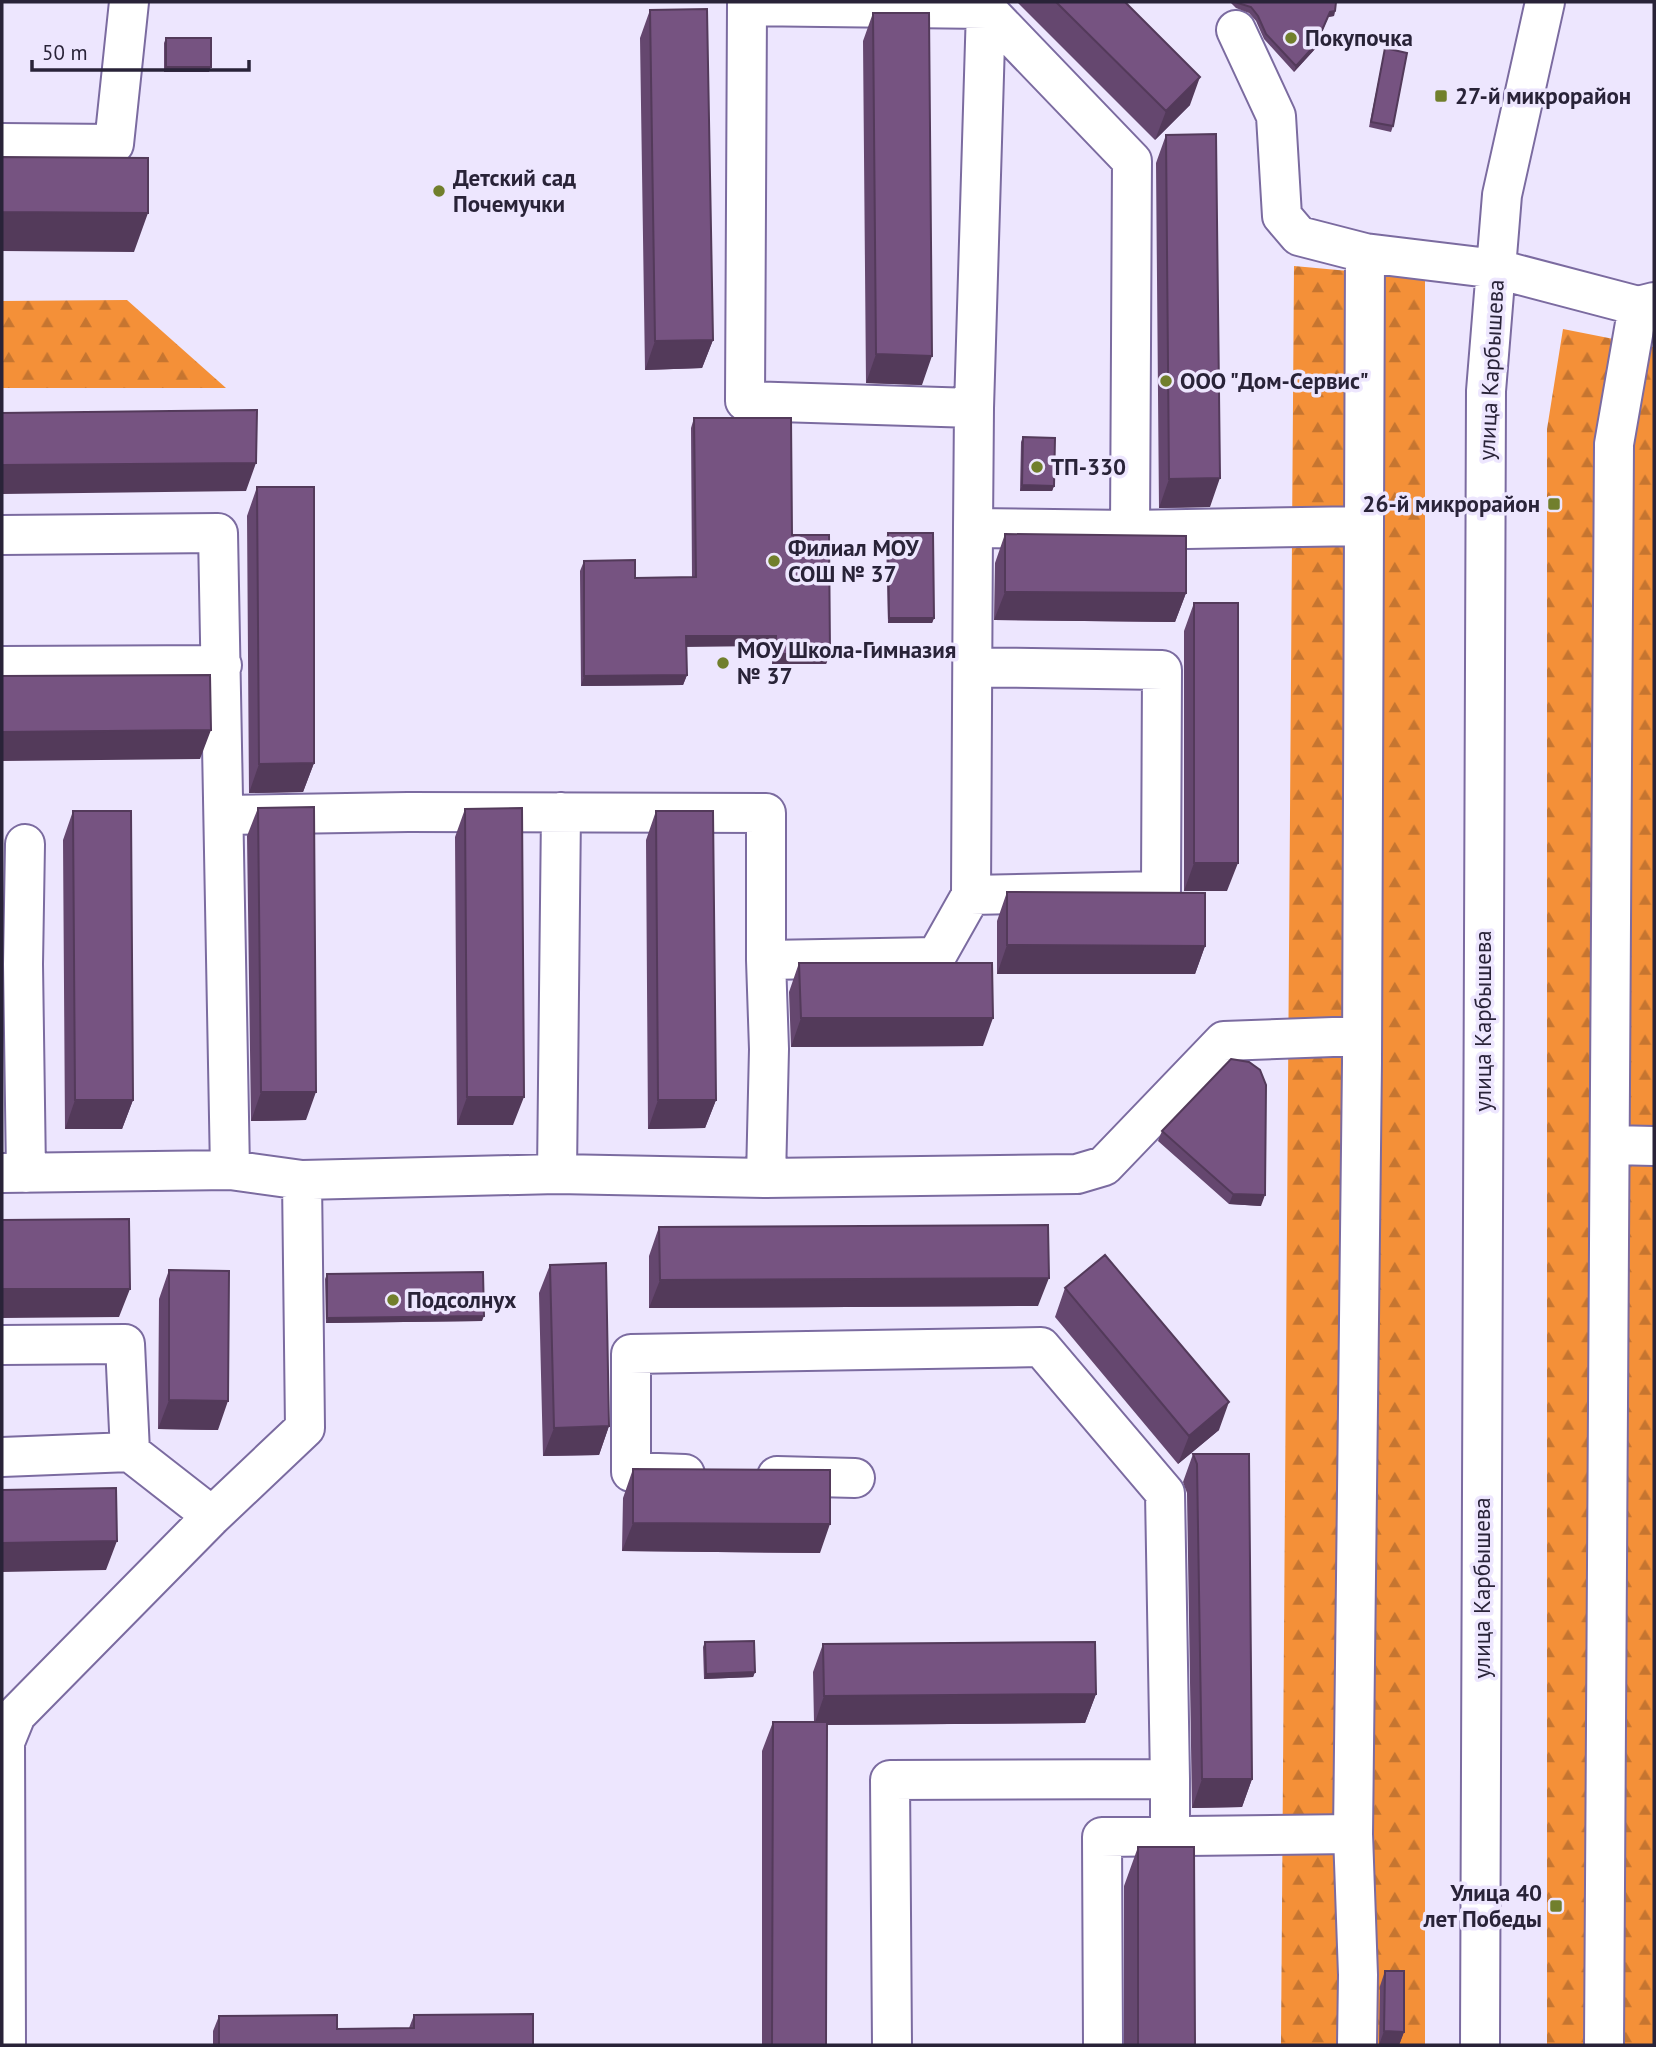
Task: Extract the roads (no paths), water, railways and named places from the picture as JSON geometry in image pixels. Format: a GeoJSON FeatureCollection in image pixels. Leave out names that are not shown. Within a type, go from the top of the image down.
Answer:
{"type":"FeatureCollection","features":[{"type":"Feature","properties":{"kind":"street"},"geometry":{"type":"LineString","coordinates":[[2,143],[114,144],[129,2]]}},
{"type":"Feature","properties":{"kind":"street","name":"улица Карбышева"},"geometry":{"type":"LineString","coordinates":[[1480,2045],[1486,391],[1502,195],[1545,2]]}},
{"type":"Feature","properties":{"kind":"street"},"geometry":{"type":"LineString","coordinates":[[974,408],[745,401],[747,4],[986,9],[1132,161],[1130,530]]}},
{"type":"Feature","properties":{"kind":"street"},"geometry":{"type":"LineString","coordinates":[[766,960],[936,957],[971,895],[974,408],[986,9]]}},
{"type":"Feature","properties":{"kind":"street"},"geometry":{"type":"LineString","coordinates":[[1236,30],[1276,116],[1282,216],[1299,236],[1365,253],[1497,269],[1646,304],[1614,444],[1604,2045]]}},
{"type":"Feature","properties":{"kind":"street"},"geometry":{"type":"LineString","coordinates":[[1357,2045],[1358,1975],[1353,1834],[1365,253]]}},
{"type":"Feature","properties":{"kind":"street"},"geometry":{"type":"LineString","coordinates":[[973,528],[1130,530],[1364,526]]}},
{"type":"Feature","properties":{"kind":"street"},"geometry":{"type":"LineString","coordinates":[[2,535],[218,533],[230,1170]]}},
{"type":"Feature","properties":{"kind":"street"},"geometry":{"type":"LineString","coordinates":[[2,666],[222,665]]}},
{"type":"Feature","properties":{"kind":"street"},"geometry":{"type":"LineString","coordinates":[[971,895],[1161,891],[1162,670],[974,667]]}},
{"type":"Feature","properties":{"kind":"street"},"geometry":{"type":"LineString","coordinates":[[224,816],[561,812],[766,813],[769,1049],[766,1178]]}},
{"type":"Feature","properties":{"kind":"street"},"geometry":{"type":"LineString","coordinates":[[557,1174],[561,812]]}},
{"type":"Feature","properties":{"kind":"street"},"geometry":{"type":"LineString","coordinates":[[25,844],[12,964],[14,1173],[230,1170],[302,1180],[557,1174],[766,1178],[1077,1174],[1104,1166],[1224,1041],[1361,1036]]}},
{"type":"Feature","properties":{"kind":"street"},"geometry":{"type":"LineString","coordinates":[[1611,1145],[1654,1146]]}},
{"type":"Feature","properties":{"kind":"street"},"geometry":{"type":"LineString","coordinates":[[6,2045],[3,1742],[16,1715],[212,1516],[304,1428],[302,1180]]}},
{"type":"Feature","properties":{"kind":"street"},"geometry":{"type":"LineString","coordinates":[[2,1345],[125,1344],[131,1452]]}},
{"type":"Feature","properties":{"kind":"street"},"geometry":{"type":"LineString","coordinates":[[855,1478],[631,1472],[631,1354],[1041,1347],[1165,1493],[1170,1836]]}},
{"type":"Feature","properties":{"kind":"street"},"geometry":{"type":"LineString","coordinates":[[2,1457],[131,1452],[212,1516]]}},
{"type":"Feature","properties":{"kind":"street"},"geometry":{"type":"LineString","coordinates":[[892,2045],[890,1780],[1170,1779]]}},
{"type":"Feature","properties":{"kind":"street"},"geometry":{"type":"LineString","coordinates":[[1104,2045],[1102,1837],[1353,1834]]}},
{"type":"Feature","properties":{"kind":"place","name":"Покупочка"},"geometry":{"type":"Point","coordinates":[1291,38]}},
{"type":"Feature","properties":{"kind":"place","name":"27-й микрорайон"},"geometry":{"type":"Point","coordinates":[1441,96]}},
{"type":"Feature","properties":{"kind":"place","name":"Детский сад Почемучки"},"geometry":{"type":"Point","coordinates":[439,191]}},
{"type":"Feature","properties":{"kind":"place","name":"ООО \"Дом-Сервис\""},"geometry":{"type":"Point","coordinates":[1166,381]}},
{"type":"Feature","properties":{"kind":"place","name":"ТП-330"},"geometry":{"type":"Point","coordinates":[1037,467]}},
{"type":"Feature","properties":{"kind":"place","name":"26-й микрорайон"},"geometry":{"type":"Point","coordinates":[1554,504]}},
{"type":"Feature","properties":{"kind":"place","name":"Филиал МОУ СОШ № 37"},"geometry":{"type":"Point","coordinates":[774,561]}},
{"type":"Feature","properties":{"kind":"place","name":"МОУ Школа-Гимназия № 37"},"geometry":{"type":"Point","coordinates":[723,663]}},
{"type":"Feature","properties":{"kind":"place","name":"Подсолнух"},"geometry":{"type":"Point","coordinates":[393,1300]}},
{"type":"Feature","properties":{"kind":"place","name":"Улица 40 лет Победы"},"geometry":{"type":"Point","coordinates":[1556,1906]}}]}
